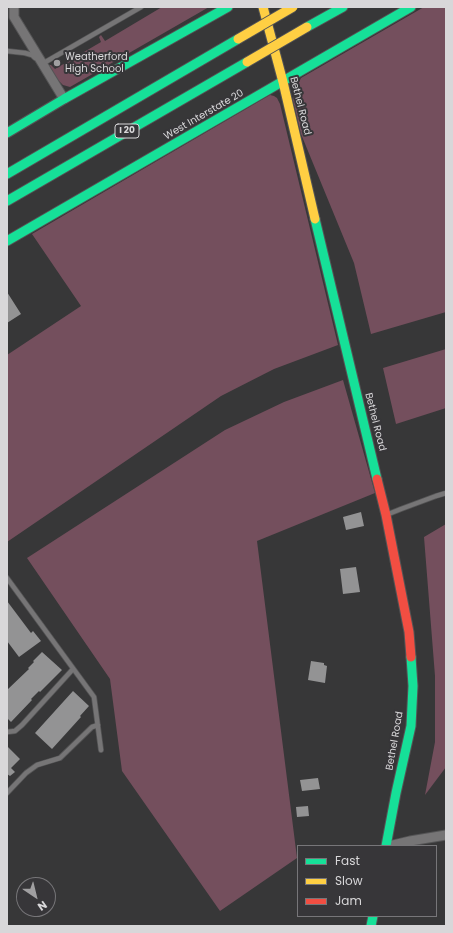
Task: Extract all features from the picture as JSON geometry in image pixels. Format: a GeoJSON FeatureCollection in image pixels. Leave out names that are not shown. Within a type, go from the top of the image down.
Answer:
{"type":"FeatureCollection","features":[{"type":"Feature","properties":{"kind":"main road"},"geometry":{"type":"LineString","coordinates":[[7,133],[228,7]]}},
{"type":"Feature","properties":{"kind":"main road","name":"Bethel Road"},"geometry":{"type":"LineString","coordinates":[[262,7],[283,82],[386,515],[409,632],[413,686],[411,726],[396,793],[388,845]]}},
{"type":"Feature","properties":{"kind":"main road","name":"I 20"},"geometry":{"type":"LineString","coordinates":[[7,174],[293,7]]}},
{"type":"Feature","properties":{"kind":"main road","name":"I 20"},"geometry":{"type":"LineString","coordinates":[[7,201],[343,7]]}},
{"type":"Feature","properties":{"kind":"main road","name":"West Interstate 20"},"geometry":{"type":"LineString","coordinates":[[7,241],[411,7]]}},
{"type":"Feature","properties":{"kind":"street"},"geometry":{"type":"LineString","coordinates":[[14,7],[14,17],[64,100]]}},
{"type":"Feature","properties":{"kind":"street"},"geometry":{"type":"LineString","coordinates":[[392,845],[446,835]]}},
{"type":"Feature","properties":{"kind":"lane"},"geometry":{"type":"LineString","coordinates":[[7,51],[32,55],[43,64],[141,7]]}},
{"type":"Feature","properties":{"kind":"lane"},"geometry":{"type":"LineString","coordinates":[[386,515],[446,493]]}},
{"type":"Feature","properties":{"kind":"lane"},"geometry":{"type":"LineString","coordinates":[[7,578],[94,697],[102,750]]}},
{"type":"Feature","properties":{"kind":"lane"},"geometry":{"type":"LineString","coordinates":[[7,732],[15,731],[22,725],[73,669]]}},
{"type":"Feature","properties":{"kind":"lane"},"geometry":{"type":"LineString","coordinates":[[7,793],[26,773],[37,766],[60,758],[92,727],[98,725]]}},
{"type":"Feature","properties":{"kind":"shaded area"},"geometry":{"type":"Polygon","coordinates":[[[162,7],[209,7],[70,87],[63,85],[57,79],[49,65],[55,69],[101,42],[99,37],[101,35],[105,41],[162,7]]]}},
{"type":"Feature","properties":{"kind":"shaded area"},"geometry":{"type":"Polygon","coordinates":[[[424,7],[446,7],[446,312],[371,334],[354,263],[301,134],[293,100],[295,90],[301,78],[424,7]]]}},
{"type":"Feature","properties":{"kind":"shaded area"},"geometry":{"type":"Polygon","coordinates":[[[270,95],[277,98],[280,104],[338,345],[274,369],[221,396],[7,542],[7,355],[81,306],[32,234],[270,95]]]}},
{"type":"Feature","properties":{"kind":"shaded area"},"geometry":{"type":"Polygon","coordinates":[[[446,349],[446,408],[396,424],[383,368],[446,349]]]}},
{"type":"Feature","properties":{"kind":"shaded area"},"geometry":{"type":"Polygon","coordinates":[[[343,380],[375,493],[257,541],[297,858],[220,911],[122,771],[110,679],[27,558],[225,430],[284,402],[343,380]]]}},
{"type":"Feature","properties":{"kind":"shaded area"},"geometry":{"type":"Polygon","coordinates":[[[446,524],[446,767],[425,795],[435,742],[435,676],[424,537],[446,524]]]}},
{"type":"Feature","properties":{"kind":"building"},"geometry":{"type":"Polygon","coordinates":[[[7,292],[21,314],[7,323],[7,292]]]}},
{"type":"Feature","properties":{"kind":"building"},"geometry":{"type":"Polygon","coordinates":[[[361,512],[364,526],[346,530],[343,517],[361,512]]]}},
{"type":"Feature","properties":{"kind":"building"},"geometry":{"type":"Polygon","coordinates":[[[356,567],[360,592],[343,594],[340,569],[356,567]]]}},
{"type":"Feature","properties":{"kind":"building"},"geometry":{"type":"Polygon","coordinates":[[[7,601],[31,633],[33,631],[41,641],[19,657],[7,641],[7,601]]]}},
{"type":"Feature","properties":{"kind":"building"},"geometry":{"type":"Polygon","coordinates":[[[42,652],[62,670],[31,699],[32,700],[11,722],[7,718],[7,690],[29,669],[28,668],[34,662],[33,661],[42,652]]]}},
{"type":"Feature","properties":{"kind":"building"},"geometry":{"type":"Polygon","coordinates":[[[311,661],[324,663],[324,665],[327,666],[325,683],[308,680],[311,661]]]}},
{"type":"Feature","properties":{"kind":"building"},"geometry":{"type":"Polygon","coordinates":[[[73,691],[89,706],[52,749],[35,733],[73,691]]]}},
{"type":"Feature","properties":{"kind":"building"},"geometry":{"type":"Polygon","coordinates":[[[7,746],[20,759],[11,768],[15,772],[10,776],[7,774],[7,746]]]}},
{"type":"Feature","properties":{"kind":"building"},"geometry":{"type":"Polygon","coordinates":[[[318,778],[320,789],[302,791],[300,780],[318,778]]]}},
{"type":"Feature","properties":{"kind":"building"},"geometry":{"type":"Polygon","coordinates":[[[308,806],[309,816],[297,817],[296,807],[308,806]]]}},
{"type":"Feature","properties":{"kind":"traffic: fast"},"geometry":{"type":"LineString","coordinates":[[7,133],[64,99],[228,7]]}},
{"type":"Feature","properties":{"kind":"traffic: fast"},"geometry":{"type":"LineString","coordinates":[[307,27],[343,7]]}},
{"type":"Feature","properties":{"kind":"traffic: fast"},"geometry":{"type":"LineString","coordinates":[[7,241],[411,7]]}},
{"type":"Feature","properties":{"kind":"traffic: fast"},"geometry":{"type":"LineString","coordinates":[[7,174],[238,39]]}},
{"type":"Feature","properties":{"kind":"traffic: fast"},"geometry":{"type":"LineString","coordinates":[[7,201],[247,62]]}},
{"type":"Feature","properties":{"kind":"traffic: fast"},"geometry":{"type":"LineString","coordinates":[[315,219],[377,479]]}},
{"type":"Feature","properties":{"kind":"traffic: fast"},"geometry":{"type":"LineString","coordinates":[[386,845],[411,726],[413,686],[411,657]]}},
{"type":"Feature","properties":{"kind":"traffic: fast"},"geometry":{"type":"LineString","coordinates":[[371,926],[373,917]]}},
{"type":"Feature","properties":{"kind":"traffic: slow"},"geometry":{"type":"LineString","coordinates":[[263,7],[283,82],[315,219]]}},
{"type":"Feature","properties":{"kind":"traffic: slow"},"geometry":{"type":"LineString","coordinates":[[238,39],[293,7]]}},
{"type":"Feature","properties":{"kind":"traffic: slow"},"geometry":{"type":"LineString","coordinates":[[247,62],[307,27]]}},
{"type":"Feature","properties":{"kind":"traffic: jam"},"geometry":{"type":"LineString","coordinates":[[377,479],[386,515],[409,632],[411,657]]}},
{"type":"Feature","properties":{"kind":"place","name":"Weatherford High School"},"geometry":{"type":"Point","coordinates":[57,63]}}]}
